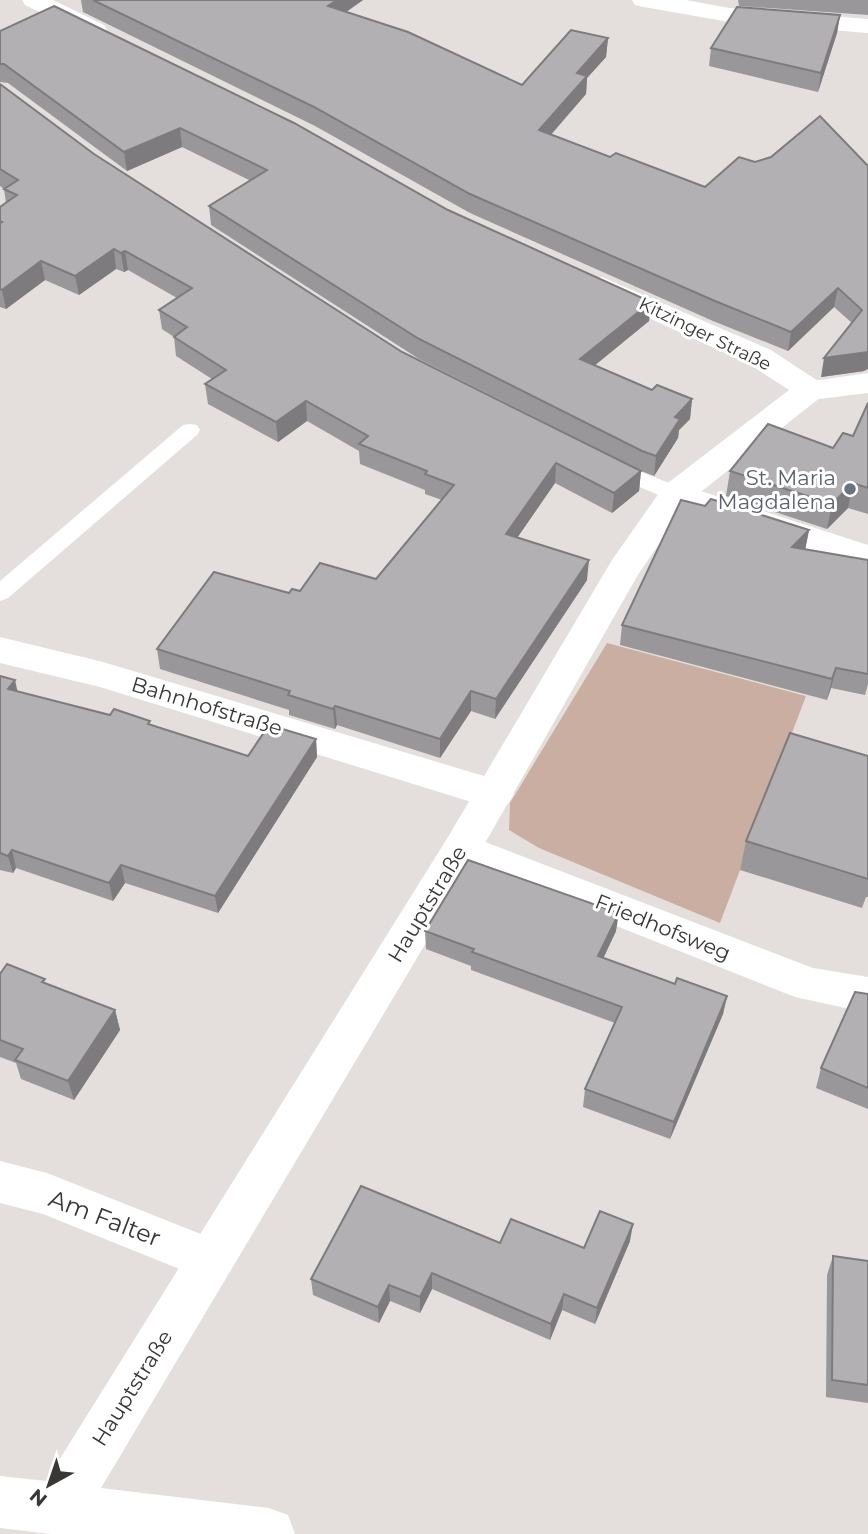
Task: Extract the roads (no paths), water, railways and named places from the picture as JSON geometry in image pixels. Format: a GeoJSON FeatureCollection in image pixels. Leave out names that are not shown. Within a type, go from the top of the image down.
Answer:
{"type":"FeatureCollection","features":[{"type":"Feature","properties":{"kind":"street"},"geometry":{"type":"LineString","coordinates":[[34,0],[120,43]]}},
{"type":"Feature","properties":{"kind":"street"},"geometry":{"type":"LineString","coordinates":[[644,0],[729,15],[868,26]]}},
{"type":"Feature","properties":{"kind":"street","name":"Kitzinger Straße"},"geometry":{"type":"LineString","coordinates":[[584,278],[760,357],[810,390]]}},
{"type":"Feature","properties":{"kind":"street"},"geometry":{"type":"LineString","coordinates":[[810,390],[868,383]]}},
{"type":"Feature","properties":{"kind":"street","name":"Hauptstraße"},"geometry":{"type":"LineString","coordinates":[[54,1521],[209,1259],[462,848],[624,568],[676,494],[810,390]]}},
{"type":"Feature","properties":{"kind":"street"},"geometry":{"type":"LineString","coordinates":[[676,494],[868,557]]}},
{"type":"Feature","properties":{"kind":"street","name":"Bahnhofstraße"},"geometry":{"type":"LineString","coordinates":[[0,650],[103,675],[494,794]]}},
{"type":"Feature","properties":{"kind":"street","name":"Friedhofsweg"},"geometry":{"type":"LineString","coordinates":[[462,848],[810,985],[868,995]]}},
{"type":"Feature","properties":{"kind":"street","name":"Am Falter"},"geometry":{"type":"LineString","coordinates":[[0,1182],[47,1195],[209,1259]]}},
{"type":"Feature","properties":{"kind":"street"},"geometry":{"type":"LineString","coordinates":[[0,1502],[54,1521],[269,1534]]}},
{"type":"Feature","properties":{"kind":"lane"},"geometry":{"type":"LineString","coordinates":[[0,593],[190,430]]}},
{"type":"Feature","properties":{"kind":"lane"},"geometry":{"type":"LineString","coordinates":[[595,459],[632,478],[676,494]]}},
{"type":"Feature","properties":{"kind":"place","name":"St. Maria Magdalena"},"geometry":{"type":"Point","coordinates":[850,489]}}]}
